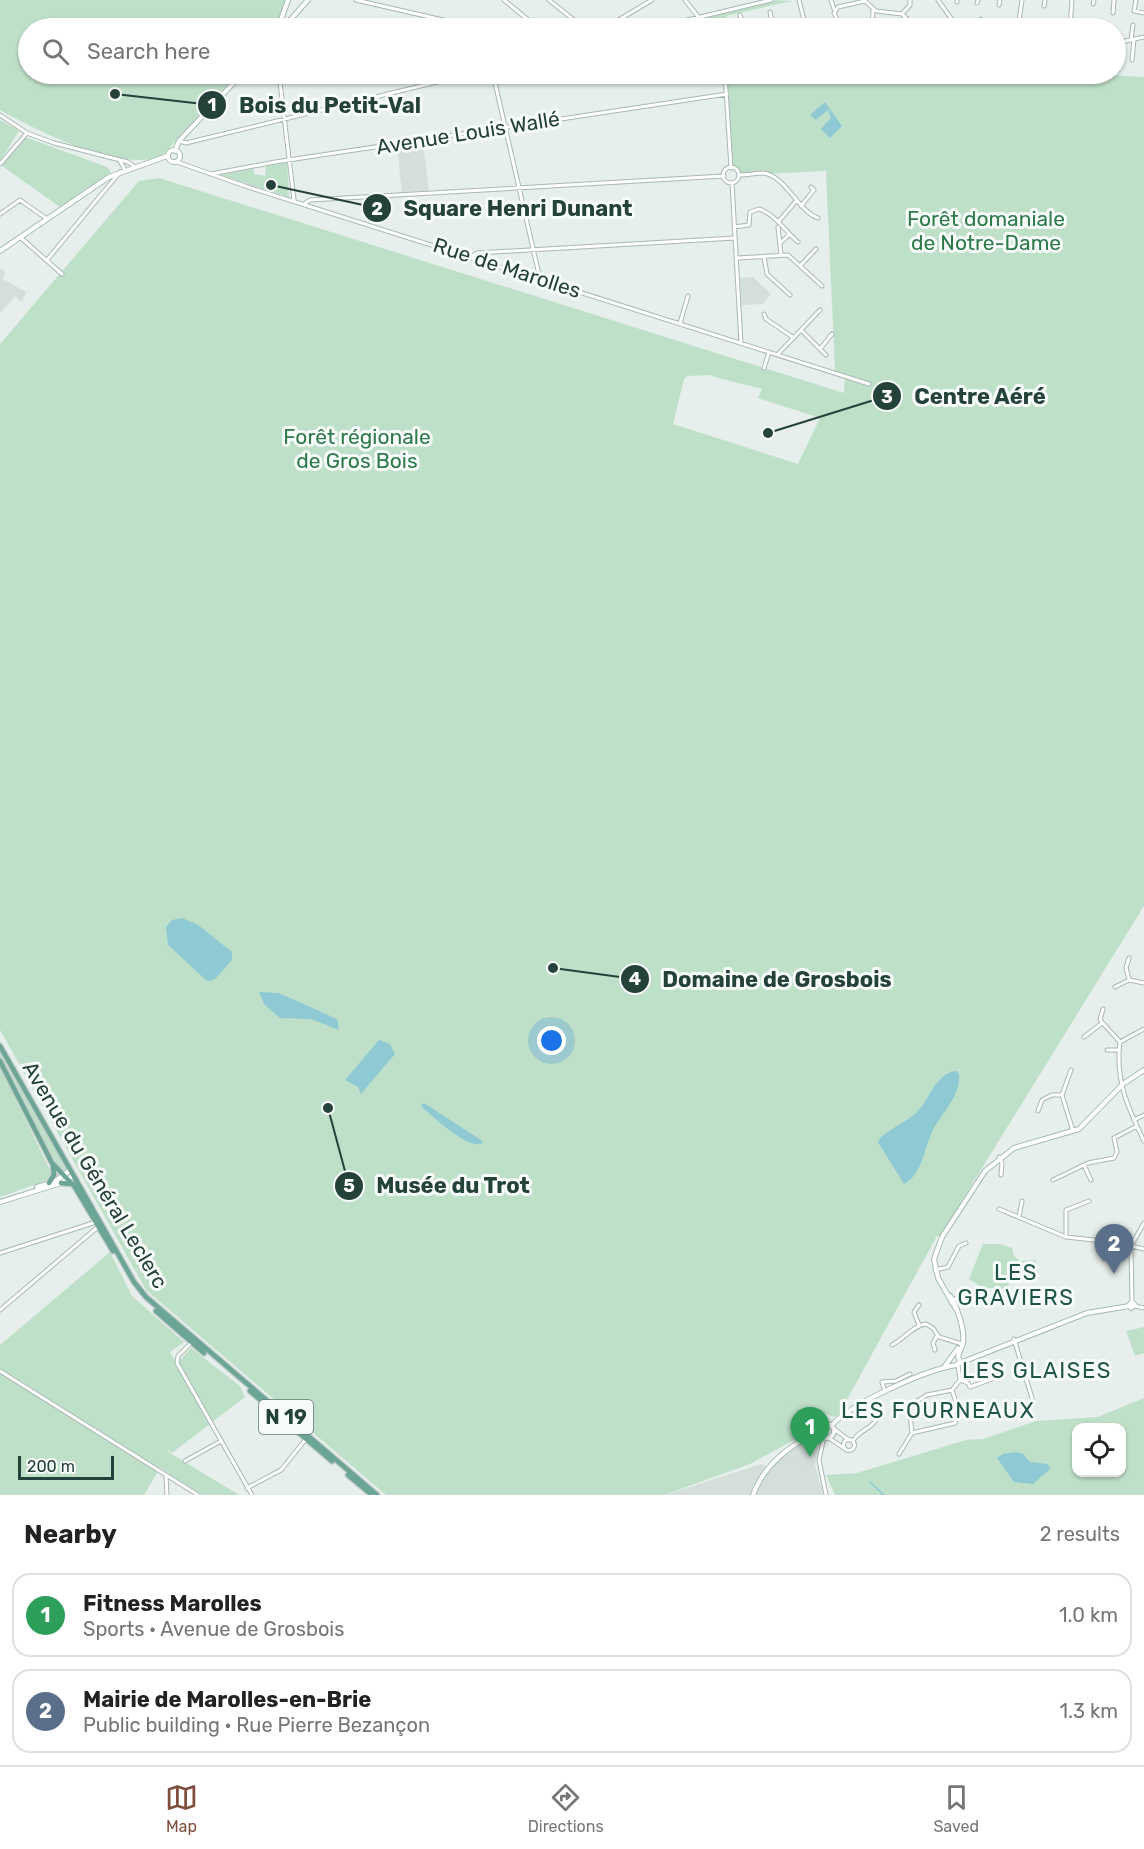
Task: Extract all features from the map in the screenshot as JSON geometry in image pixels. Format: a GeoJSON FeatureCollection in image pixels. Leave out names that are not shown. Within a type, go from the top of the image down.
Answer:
{"type":"FeatureCollection","features":[{"type":"Feature","properties":{"kind":"main road","name":"Avenue du Général Leclerc"},"geometry":{"type":"LineString","coordinates":[[0,1046],[137,1286],[158,1310],[193,1341]]}},
{"type":"Feature","properties":{"kind":"main road","name":"N 19"},"geometry":{"type":"LineString","coordinates":[[0,1061],[52,1163],[73,1184],[138,1292],[372,1495]]}},
{"type":"Feature","properties":{"kind":"main road"},"geometry":{"type":"LineString","coordinates":[[49,1185],[54,1175],[52,1163]]}},
{"type":"Feature","properties":{"kind":"main road"},"geometry":{"type":"LineString","coordinates":[[61,1183],[73,1184]]}},
{"type":"Feature","properties":{"kind":"main road","name":"N 19"},"geometry":{"type":"LineString","coordinates":[[193,1341],[377,1495]]}},
{"type":"Feature","properties":{"kind":"street"},"geometry":{"type":"LineString","coordinates":[[282,18],[288,0]]}},
{"type":"Feature","properties":{"kind":"street"},"geometry":{"type":"LineString","coordinates":[[292,18],[308,0]]}},
{"type":"Feature","properties":{"kind":"street"},"geometry":{"type":"LineString","coordinates":[[356,0],[434,18]]}},
{"type":"Feature","properties":{"kind":"street"},"geometry":{"type":"LineString","coordinates":[[504,0],[526,18]]}},
{"type":"Feature","properties":{"kind":"street"},"geometry":{"type":"LineString","coordinates":[[549,0],[572,18]]}},
{"type":"Feature","properties":{"kind":"street"},"geometry":{"type":"LineString","coordinates":[[621,18],[652,0]]}},
{"type":"Feature","properties":{"kind":"street"},"geometry":{"type":"LineString","coordinates":[[685,0],[698,18],[771,0]]}},
{"type":"Feature","properties":{"kind":"street"},"geometry":{"type":"LineString","coordinates":[[799,0],[804,18]]}},
{"type":"Feature","properties":{"kind":"street"},"geometry":{"type":"LineString","coordinates":[[831,0],[838,18]]}},
{"type":"Feature","properties":{"kind":"street"},"geometry":{"type":"LineString","coordinates":[[902,14],[910,5],[909,0]]}},
{"type":"Feature","properties":{"kind":"street"},"geometry":{"type":"LineString","coordinates":[[938,0],[951,18]]}},
{"type":"Feature","properties":{"kind":"street"},"geometry":{"type":"LineString","coordinates":[[1019,18],[1022,0]]}},
{"type":"Feature","properties":{"kind":"street"},"geometry":{"type":"LineString","coordinates":[[1044,6],[1045,0]]}},
{"type":"Feature","properties":{"kind":"street"},"geometry":{"type":"LineString","coordinates":[[1071,18],[1072,0]]}},
{"type":"Feature","properties":{"kind":"street"},"geometry":{"type":"LineString","coordinates":[[1113,13],[1114,0]]}},
{"type":"Feature","properties":{"kind":"street"},"geometry":{"type":"LineString","coordinates":[[1136,0],[1134,11],[1144,13]]}},
{"type":"Feature","properties":{"kind":"street"},"geometry":{"type":"LineString","coordinates":[[835,10],[862,1],[873,10],[902,14],[906,18]]}},
{"type":"Feature","properties":{"kind":"street"},"geometry":{"type":"LineString","coordinates":[[873,10],[873,18]]}},
{"type":"Feature","properties":{"kind":"street"},"geometry":{"type":"LineString","coordinates":[[284,12],[286,18]]}},
{"type":"Feature","properties":{"kind":"street"},"geometry":{"type":"LineString","coordinates":[[770,12],[771,18]]}},
{"type":"Feature","properties":{"kind":"street"},"geometry":{"type":"LineString","coordinates":[[1132,60],[1133,25]]}},
{"type":"Feature","properties":{"kind":"street"},"geometry":{"type":"LineString","coordinates":[[1126,41],[1144,38]]}},
{"type":"Feature","properties":{"kind":"street"},"geometry":{"type":"LineString","coordinates":[[168,158],[170,152],[175,151],[179,141],[233,84]]}},
{"type":"Feature","properties":{"kind":"street"},"geometry":{"type":"LineString","coordinates":[[280,84],[293,200]]}},
{"type":"Feature","properties":{"kind":"street"},"geometry":{"type":"LineString","coordinates":[[179,141],[186,143],[428,84]]}},
{"type":"Feature","properties":{"kind":"street"},"geometry":{"type":"LineString","coordinates":[[495,84],[540,279]]}},
{"type":"Feature","properties":{"kind":"street"},"geometry":{"type":"LineString","coordinates":[[726,84],[731,168]]}},
{"type":"Feature","properties":{"kind":"street","name":"Avenue Louis Wallé"},"geometry":{"type":"LineString","coordinates":[[211,174],[727,94]]}},
{"type":"Feature","properties":{"kind":"street"},"geometry":{"type":"LineString","coordinates":[[0,115],[27,133],[64,147],[120,160],[135,167]]}},
{"type":"Feature","properties":{"kind":"street"},"geometry":{"type":"LineString","coordinates":[[0,164],[27,133]]}},
{"type":"Feature","properties":{"kind":"street"},"geometry":{"type":"LineString","coordinates":[[0,251],[122,171],[168,158],[177,162],[179,154],[175,151]]}},
{"type":"Feature","properties":{"kind":"street"},"geometry":{"type":"LineString","coordinates":[[47,260],[122,171],[120,160]]}},
{"type":"Feature","properties":{"kind":"street","name":"Rue de Marolles"},"geometry":{"type":"LineString","coordinates":[[177,162],[869,384]]}},
{"type":"Feature","properties":{"kind":"street"},"geometry":{"type":"LineString","coordinates":[[724,176],[726,170],[731,168],[736,169],[739,176]]}},
{"type":"Feature","properties":{"kind":"street"},"geometry":{"type":"LineString","coordinates":[[732,183],[739,176],[766,173],[801,206],[819,218]]}},
{"type":"Feature","properties":{"kind":"street"},"geometry":{"type":"LineString","coordinates":[[304,204],[308,200],[724,176],[732,183],[741,343]]}},
{"type":"Feature","properties":{"kind":"street"},"geometry":{"type":"LineString","coordinates":[[801,206],[814,190],[811,187]]}},
{"type":"Feature","properties":{"kind":"street"},"geometry":{"type":"LineString","coordinates":[[0,214],[20,200],[47,219]]}},
{"type":"Feature","properties":{"kind":"street"},"geometry":{"type":"LineString","coordinates":[[781,255],[778,224],[797,200]]}},
{"type":"Feature","properties":{"kind":"street"},"geometry":{"type":"LineString","coordinates":[[734,227],[749,225],[750,212],[754,209],[765,211],[798,242]]}},
{"type":"Feature","properties":{"kind":"street"},"geometry":{"type":"LineString","coordinates":[[780,243],[789,235]]}},
{"type":"Feature","properties":{"kind":"street"},"geometry":{"type":"LineString","coordinates":[[20,237],[62,274]]}},
{"type":"Feature","properties":{"kind":"street"},"geometry":{"type":"LineString","coordinates":[[471,257],[477,253],[735,238]]}},
{"type":"Feature","properties":{"kind":"street"},"geometry":{"type":"LineString","coordinates":[[800,266],[816,249]]}},
{"type":"Feature","properties":{"kind":"street"},"geometry":{"type":"LineString","coordinates":[[736,258],[788,255],[822,286]]}},
{"type":"Feature","properties":{"kind":"street"},"geometry":{"type":"LineString","coordinates":[[764,256],[767,274],[790,295]]}},
{"type":"Feature","properties":{"kind":"street"},"geometry":{"type":"LineString","coordinates":[[680,323],[688,296]]}},
{"type":"Feature","properties":{"kind":"street"},"geometry":{"type":"LineString","coordinates":[[778,354],[820,310]]}},
{"type":"Feature","properties":{"kind":"street"},"geometry":{"type":"LineString","coordinates":[[764,314],[766,319],[783,328],[794,338]]}},
{"type":"Feature","properties":{"kind":"street"},"geometry":{"type":"LineString","coordinates":[[801,330],[826,355]]}},
{"type":"Feature","properties":{"kind":"street"},"geometry":{"type":"LineString","coordinates":[[820,349],[832,334]]}},
{"type":"Feature","properties":{"kind":"street"},"geometry":{"type":"LineString","coordinates":[[764,368],[769,352]]}},
{"type":"Feature","properties":{"kind":"street"},"geometry":{"type":"LineString","coordinates":[[1129,958],[1126,968],[1129,980]]}},
{"type":"Feature","properties":{"kind":"street"},"geometry":{"type":"LineString","coordinates":[[1115,987],[1129,980],[1144,983]]}},
{"type":"Feature","properties":{"kind":"street"},"geometry":{"type":"LineString","coordinates":[[1103,1009],[1102,1023],[1120,1042]]}},
{"type":"Feature","properties":{"kind":"street"},"geometry":{"type":"LineString","coordinates":[[1084,1037],[1102,1023]]}},
{"type":"Feature","properties":{"kind":"street"},"geometry":{"type":"LineString","coordinates":[[1120,1042],[1144,1029]]}},
{"type":"Feature","properties":{"kind":"street"},"geometry":{"type":"LineString","coordinates":[[1120,1042],[1121,1086],[1125,1103],[1144,1141]]}},
{"type":"Feature","properties":{"kind":"street"},"geometry":{"type":"LineString","coordinates":[[1107,1050],[1119,1050]]}},
{"type":"Feature","properties":{"kind":"street"},"geometry":{"type":"LineString","coordinates":[[1071,1070],[1062,1095],[1073,1132]]}},
{"type":"Feature","properties":{"kind":"street"},"geometry":{"type":"LineString","coordinates":[[899,1454],[912,1433],[909,1406],[927,1395],[952,1390],[960,1380],[957,1362],[962,1336],[956,1309],[935,1270],[936,1249],[969,1194],[985,1171],[999,1158],[1031,1141],[1073,1132],[1085,1125],[1121,1086],[1144,1070]]}},
{"type":"Feature","properties":{"kind":"street"},"geometry":{"type":"LineString","coordinates":[[1038,1111],[1042,1100],[1052,1095],[1062,1095]]}},
{"type":"Feature","properties":{"kind":"street"},"geometry":{"type":"LineString","coordinates":[[1134,1120],[1144,1115]]}},
{"type":"Feature","properties":{"kind":"street"},"geometry":{"type":"LineString","coordinates":[[1053,1180],[1084,1165],[1114,1158],[1117,1152],[1114,1137],[1137,1126]]}},
{"type":"Feature","properties":{"kind":"street"},"geometry":{"type":"LineString","coordinates":[[999,1158],[1002,1163],[1001,1175]]}},
{"type":"Feature","properties":{"kind":"street"},"geometry":{"type":"LineString","coordinates":[[1084,1165],[1091,1180]]}},
{"type":"Feature","properties":{"kind":"street"},"geometry":{"type":"LineString","coordinates":[[49,1185],[61,1183],[72,1172]]}},
{"type":"Feature","properties":{"kind":"street"},"geometry":{"type":"LineString","coordinates":[[0,1201],[66,1177]]}},
{"type":"Feature","properties":{"kind":"street"},"geometry":{"type":"LineString","coordinates":[[969,1194],[976,1199]]}},
{"type":"Feature","properties":{"kind":"street"},"geometry":{"type":"LineString","coordinates":[[1019,1217],[1022,1201]]}},
{"type":"Feature","properties":{"kind":"street"},"geometry":{"type":"LineString","coordinates":[[1066,1238],[1066,1210],[1089,1201]]}},
{"type":"Feature","properties":{"kind":"street"},"geometry":{"type":"LineString","coordinates":[[999,1209],[1066,1238],[1131,1245],[1144,1249]]}},
{"type":"Feature","properties":{"kind":"street"},"geometry":{"type":"LineString","coordinates":[[1132,1304],[1131,1245],[1144,1223]]}},
{"type":"Feature","properties":{"kind":"street"},"geometry":{"type":"LineString","coordinates":[[0,1253],[97,1224]]}},
{"type":"Feature","properties":{"kind":"street"},"geometry":{"type":"LineString","coordinates":[[0,1310],[97,1224]]}},
{"type":"Feature","properties":{"kind":"street"},"geometry":{"type":"LineString","coordinates":[[1104,1259],[1106,1242]]}},
{"type":"Feature","properties":{"kind":"street"},"geometry":{"type":"LineString","coordinates":[[935,1270],[948,1267],[958,1246],[966,1243]]}},
{"type":"Feature","properties":{"kind":"street"},"geometry":{"type":"LineString","coordinates":[[951,1301],[964,1293]]}},
{"type":"Feature","properties":{"kind":"street"},"geometry":{"type":"LineString","coordinates":[[833,1427],[845,1414],[885,1392],[1014,1339],[1087,1313],[1132,1304],[1144,1308]]}},
{"type":"Feature","properties":{"kind":"street"},"geometry":{"type":"LineString","coordinates":[[919,1305],[914,1312],[919,1325]]}},
{"type":"Feature","properties":{"kind":"street"},"geometry":{"type":"LineString","coordinates":[[892,1344],[906,1337],[919,1325],[930,1326],[937,1336],[961,1344]]}},
{"type":"Feature","properties":{"kind":"street"},"geometry":{"type":"LineString","coordinates":[[934,1350],[933,1343],[937,1336]]}},
{"type":"Feature","properties":{"kind":"street"},"geometry":{"type":"LineString","coordinates":[[1014,1339],[1032,1398]]}},
{"type":"Feature","properties":{"kind":"street"},"geometry":{"type":"LineString","coordinates":[[193,1341],[178,1356],[177,1364],[252,1495]]}},
{"type":"Feature","properties":{"kind":"street"},"geometry":{"type":"LineString","coordinates":[[0,1371],[198,1495]]}},
{"type":"Feature","properties":{"kind":"street"},"geometry":{"type":"LineString","coordinates":[[885,1392],[882,1382],[896,1381],[910,1374]]}},
{"type":"Feature","properties":{"kind":"street"},"geometry":{"type":"LineString","coordinates":[[960,1380],[968,1383],[970,1387],[1004,1375]]}},
{"type":"Feature","properties":{"kind":"street"},"geometry":{"type":"LineString","coordinates":[[912,1433],[955,1423],[958,1409],[952,1390]]}},
{"type":"Feature","properties":{"kind":"street"},"geometry":{"type":"LineString","coordinates":[[847,1450],[844,1444],[876,1420]]}},
{"type":"Feature","properties":{"kind":"street"},"geometry":{"type":"LineString","coordinates":[[824,1434],[847,1450],[854,1449],[851,1440],[827,1424],[824,1434],[819,1466],[826,1495]]}},
{"type":"Feature","properties":{"kind":"street"},"geometry":{"type":"LineString","coordinates":[[753,1495],[768,1466],[802,1440],[834,1433],[833,1427]]}},
{"type":"Feature","properties":{"kind":"street"},"geometry":{"type":"LineString","coordinates":[[247,1488],[281,1470],[306,1439]]}},
{"type":"Feature","properties":{"kind":"street"},"geometry":{"type":"LineString","coordinates":[[185,1461],[220,1441]]}},
{"type":"Feature","properties":{"kind":"street"},"geometry":{"type":"LineString","coordinates":[[166,1476],[167,1495]]}},
{"type":"Feature","properties":{"kind":"shaded area"},"geometry":{"type":"Polygon","coordinates":[[[423,143],[429,191],[402,192],[397,147],[423,143]]]}},
{"type":"Feature","properties":{"kind":"shaded area"},"geometry":{"type":"Polygon","coordinates":[[[0,269],[5,271],[3,279],[26,292],[22,302],[15,296],[0,313],[0,269]]]}},
{"type":"Feature","properties":{"kind":"shaded area"},"geometry":{"type":"Polygon","coordinates":[[[753,277],[771,294],[763,304],[742,305],[740,278],[753,277]]]}},
{"type":"Feature","properties":{"kind":"shaded area"},"geometry":{"type":"Polygon","coordinates":[[[817,1435],[820,1436],[815,1465],[823,1495],[665,1495],[761,1464],[770,1467],[780,1457],[817,1435]]]}},
{"type":"Feature","properties":{"kind":"green space"},"geometry":{"type":"Polygon","coordinates":[[[0,0],[285,0],[279,18],[18,18],[18,84],[228,84],[162,156],[144,160],[124,159],[102,154],[57,138],[0,110],[0,0]]]}},
{"type":"Feature","properties":{"kind":"green space"},"geometry":{"type":"Polygon","coordinates":[[[776,0],[792,1],[726,16],[726,18],[704,18],[776,0]]]}},
{"type":"Feature","properties":{"kind":"green space"},"geometry":{"type":"Polygon","coordinates":[[[1126,76],[1144,77],[1144,906],[940,1236],[937,1236],[839,1414],[834,1417],[817,1410],[812,1419],[807,1419],[810,1422],[801,1436],[750,1464],[664,1495],[386,1495],[146,1290],[0,1030],[0,344],[139,181],[159,178],[844,393],[845,377],[835,371],[826,171],[744,175],[732,167],[726,84],[1126,84],[1126,76]],[[709,375],[687,376],[684,379],[673,424],[798,464],[820,418],[758,398],[762,389],[709,375]]]}},
{"type":"Feature","properties":{"kind":"green space"},"geometry":{"type":"Polygon","coordinates":[[[0,120],[19,131],[0,161],[0,120]]]}},
{"type":"Feature","properties":{"kind":"green space"},"geometry":{"type":"Polygon","coordinates":[[[25,137],[107,167],[111,172],[60,207],[2,166],[25,137]]]}},
{"type":"Feature","properties":{"kind":"green space"},"geometry":{"type":"Polygon","coordinates":[[[287,163],[289,197],[220,175],[254,168],[254,174],[265,176],[266,166],[287,163]]]}},
{"type":"Feature","properties":{"kind":"green space"},"geometry":{"type":"Polygon","coordinates":[[[0,1049],[68,1168],[65,1171],[57,1165],[19,1097],[0,1056],[0,1049]]]}},
{"type":"Feature","properties":{"kind":"green space"},"geometry":{"type":"Polygon","coordinates":[[[0,1067],[52,1174],[45,1181],[0,1197],[0,1067]]]}},
{"type":"Feature","properties":{"kind":"green space"},"geometry":{"type":"Polygon","coordinates":[[[983,1244],[999,1244],[1012,1248],[1014,1256],[1020,1261],[1036,1260],[1038,1273],[1031,1274],[1024,1280],[1009,1283],[1007,1288],[997,1292],[996,1288],[984,1288],[979,1302],[974,1297],[981,1287],[969,1279],[983,1244]]]}},
{"type":"Feature","properties":{"kind":"green space"},"geometry":{"type":"Polygon","coordinates":[[[110,1252],[132,1296],[184,1342],[170,1352],[174,1359],[181,1359],[191,1348],[240,1386],[245,1397],[172,1453],[165,1448],[170,1453],[239,1495],[202,1495],[160,1468],[144,1495],[0,1495],[0,1345],[110,1252]]]}},
{"type":"Feature","properties":{"kind":"green space"},"geometry":{"type":"Polygon","coordinates":[[[1144,1327],[1144,1353],[1135,1356],[1126,1331],[1144,1327]]]}},
{"type":"Feature","properties":{"kind":"green space"},"geometry":{"type":"Polygon","coordinates":[[[1144,1398],[1144,1495],[835,1495],[826,1475],[857,1473],[966,1440],[983,1439],[1036,1421],[1098,1417],[1144,1398]]]}},
{"type":"Feature","properties":{"kind":"water"},"geometry":{"type":"Polygon","coordinates":[[[825,102],[842,126],[830,138],[821,129],[831,118],[828,110],[816,120],[810,115],[825,102]]]}},
{"type":"Feature","properties":{"kind":"water"},"geometry":{"type":"Polygon","coordinates":[[[182,918],[197,924],[232,952],[232,960],[214,980],[207,981],[168,945],[166,927],[172,920],[182,918]]]}},
{"type":"Feature","properties":{"kind":"water"},"geometry":{"type":"Polygon","coordinates":[[[259,992],[279,993],[337,1019],[339,1030],[311,1019],[280,1018],[264,1004],[259,992]]]}},
{"type":"Feature","properties":{"kind":"water"},"geometry":{"type":"Polygon","coordinates":[[[379,1040],[390,1044],[395,1054],[361,1094],[358,1087],[345,1080],[379,1040]]]}},
{"type":"Feature","properties":{"kind":"water"},"geometry":{"type":"Polygon","coordinates":[[[956,1071],[959,1074],[959,1082],[954,1097],[933,1130],[915,1174],[904,1184],[878,1142],[880,1138],[920,1109],[937,1082],[956,1071]]]}},
{"type":"Feature","properties":{"kind":"water"},"geometry":{"type":"Polygon","coordinates":[[[424,1103],[483,1143],[469,1142],[452,1132],[423,1108],[421,1105],[424,1103]]]}},
{"type":"Feature","properties":{"kind":"water"},"geometry":{"type":"Polygon","coordinates":[[[1016,1452],[1023,1454],[1030,1462],[1048,1464],[1050,1469],[1033,1484],[1014,1482],[997,1458],[1003,1454],[1016,1452]]]}},
{"type":"Feature","properties":{"kind":"waterway"},"geometry":{"type":"LineString","coordinates":[[870,1482],[884,1495]]}},
{"type":"Feature","properties":{"kind":"place","name":"Bois du Petit-Val"},"geometry":{"type":"Point","coordinates":[115,94]}},
{"type":"Feature","properties":{"kind":"place","name":"Square Henri Dunant"},"geometry":{"type":"Point","coordinates":[271,185]}},
{"type":"Feature","properties":{"kind":"place","name":"Centre Aéré"},"geometry":{"type":"Point","coordinates":[768,433]}},
{"type":"Feature","properties":{"kind":"place","name":"Domaine de Grosbois"},"geometry":{"type":"Point","coordinates":[553,968]}},
{"type":"Feature","properties":{"kind":"place","name":"Musée du Trot"},"geometry":{"type":"Point","coordinates":[328,1108]}},
{"type":"Feature","properties":{"kind":"place","name":"Mairie de Marolles-en-Brie"},"geometry":{"type":"Point","coordinates":[1114,1274]}},
{"type":"Feature","properties":{"kind":"place","name":"Fitness Marolles"},"geometry":{"type":"Point","coordinates":[810,1457]}},
{"type":"Feature","properties":{"kind":"district","name":"LES GRAVIERS"},"geometry":{"type":"Point","coordinates":[1016,1284]}},
{"type":"Feature","properties":{"kind":"district","name":"LES GLAISES"},"geometry":{"type":"Point","coordinates":[1037,1370]}},
{"type":"Feature","properties":{"kind":"district","name":"LES FOURNEAUX"},"geometry":{"type":"Point","coordinates":[938,1410]}},
{"type":"Feature","properties":{"kind":"park label","name":"Forêt domaniale de Notre-Dame"},"geometry":{"type":"Point","coordinates":[986,231]}},
{"type":"Feature","properties":{"kind":"park label","name":"Forêt régionale de Gros Bois"},"geometry":{"type":"Point","coordinates":[357,449]}}]}
